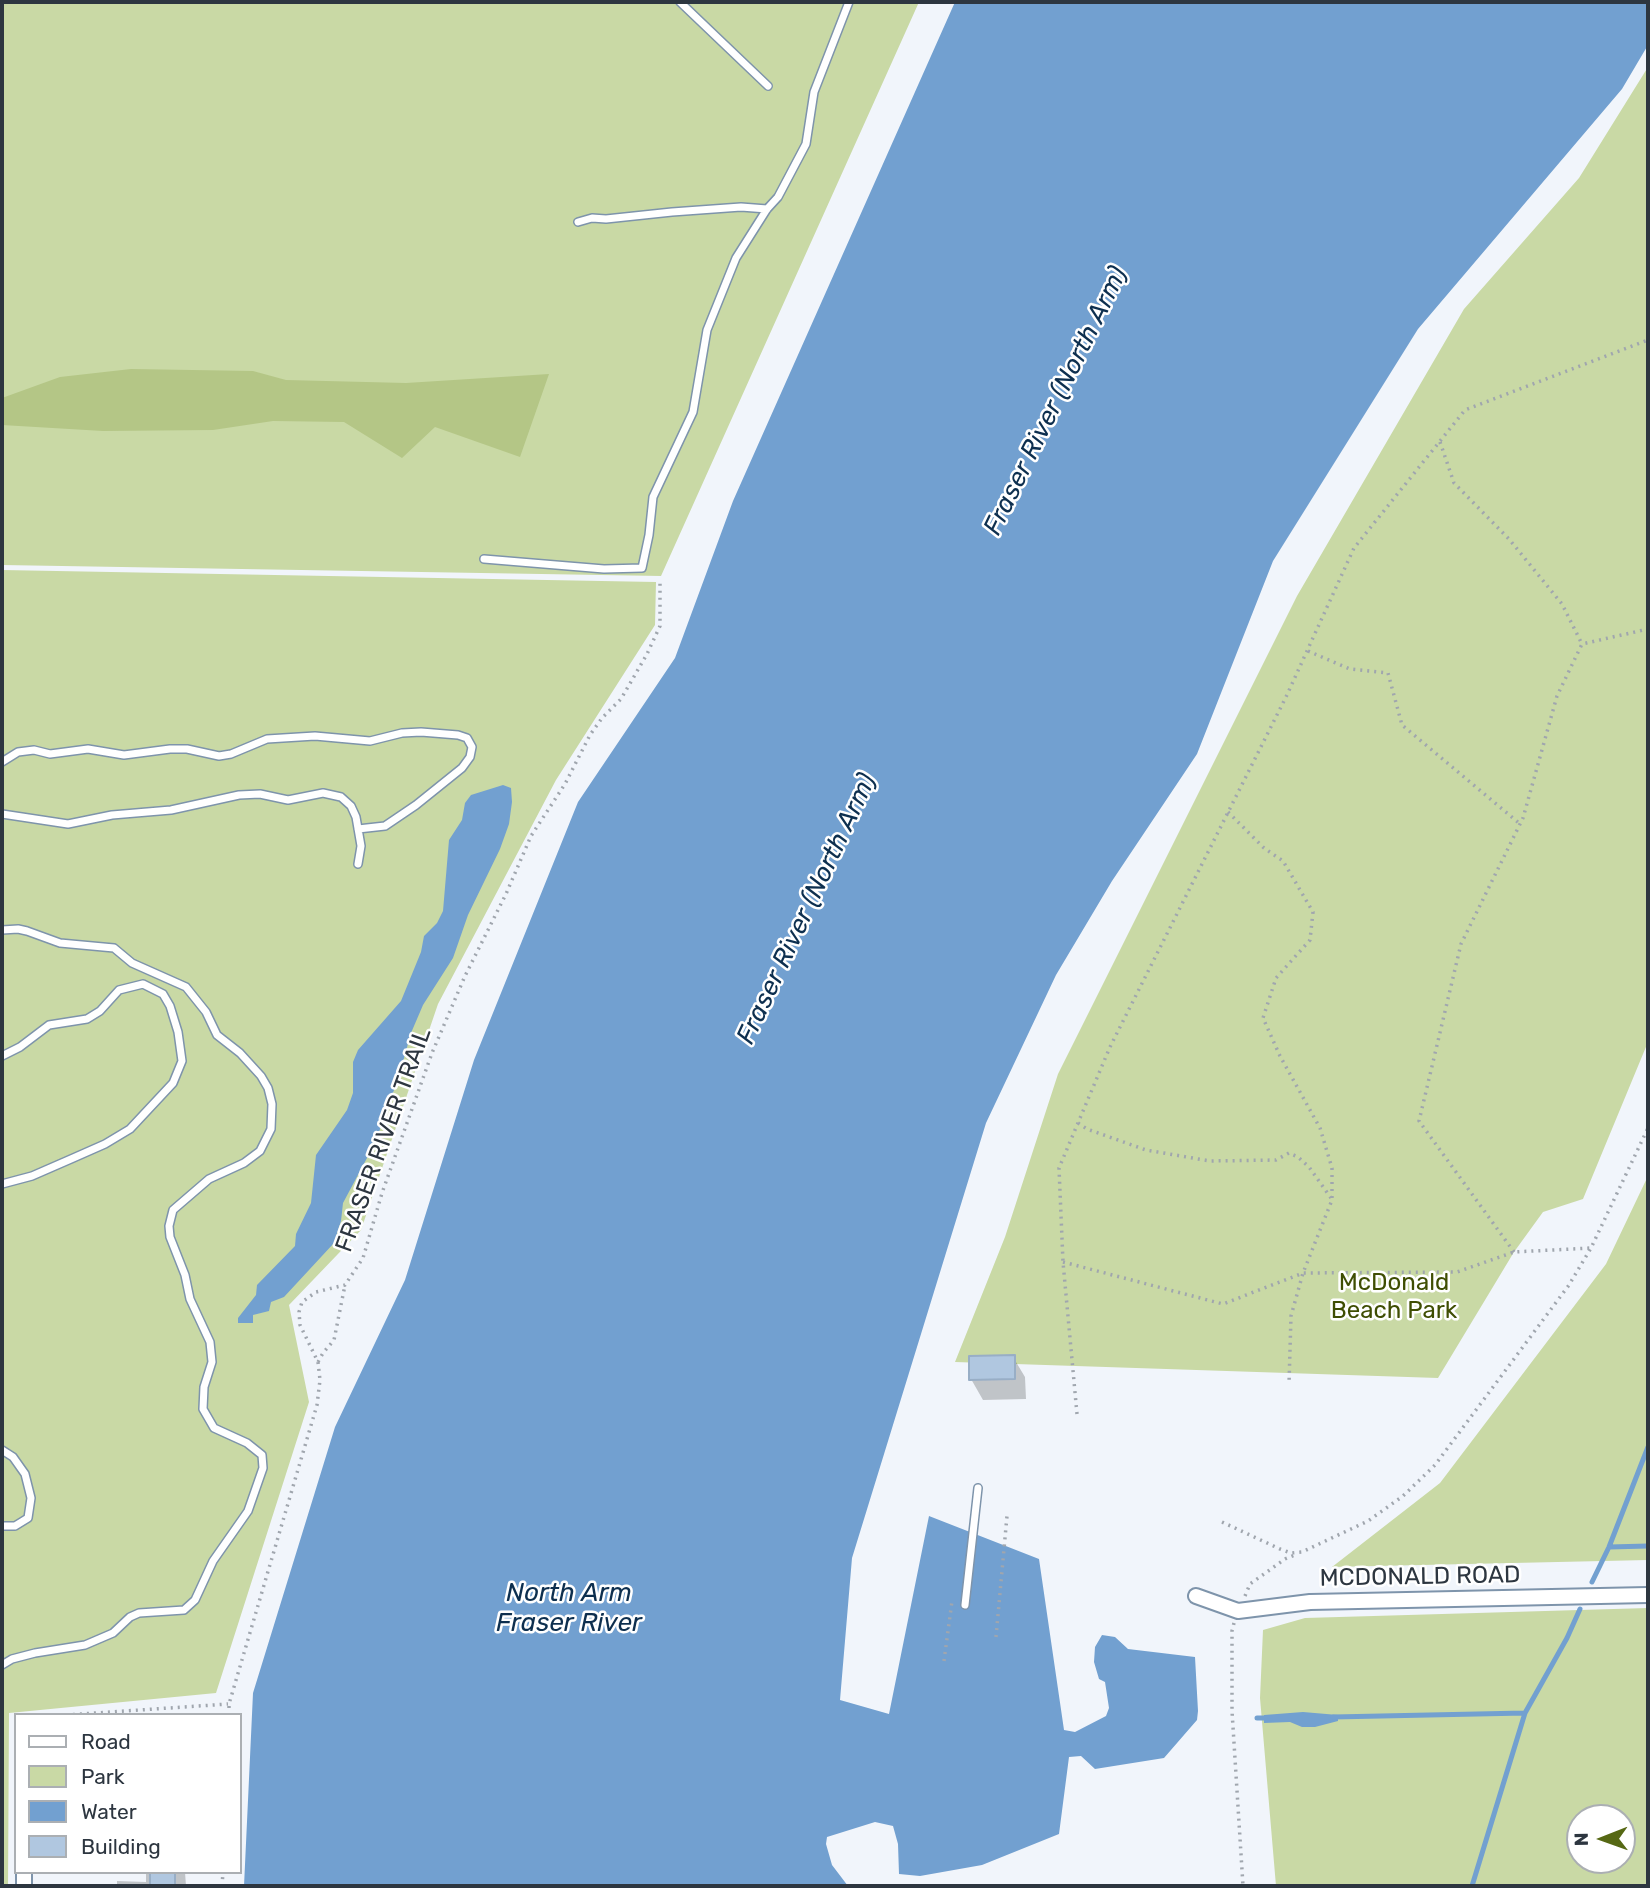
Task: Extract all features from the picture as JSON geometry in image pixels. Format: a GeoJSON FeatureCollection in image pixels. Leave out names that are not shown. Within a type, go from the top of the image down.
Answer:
{"type":"FeatureCollection","features":[{"type":"Feature","properties":{"kind":"street","name":"MCDONALD ROAD"},"geometry":{"type":"LineString","coordinates":[[1196,1597],[1238,1611],[1310,1602],[1648,1595]]}},
{"type":"Feature","properties":{"kind":"lane"},"geometry":{"type":"LineString","coordinates":[[680,2],[768,86]]}},
{"type":"Feature","properties":{"kind":"lane"},"geometry":{"type":"LineString","coordinates":[[484,559],[604,569],[642,568],[653,497],[693,411],[707,330],[736,258],[766,209],[778,197],[806,144],[814,92],[849,2]]}},
{"type":"Feature","properties":{"kind":"lane"},"geometry":{"type":"LineString","coordinates":[[578,222],[592,218],[741,207],[766,209]]}},
{"type":"Feature","properties":{"kind":"lane"},"geometry":{"type":"LineString","coordinates":[[2,762],[18,752],[34,750],[50,754],[88,749],[124,755],[187,749],[219,756],[267,739],[315,736],[370,741],[402,733],[421,732],[467,738],[472,747],[470,757],[462,768],[416,805],[385,825],[358,829]]}},
{"type":"Feature","properties":{"kind":"lane"},"geometry":{"type":"LineString","coordinates":[[2,814],[68,824],[112,815],[172,810],[239,795],[260,794],[288,800],[323,793],[341,797],[351,806],[356,817],[361,846],[358,864]]}},
{"type":"Feature","properties":{"kind":"lane"},"geometry":{"type":"LineString","coordinates":[[2,930],[27,931],[60,943],[114,948],[132,963],[186,987],[206,1012],[217,1035],[240,1053],[261,1076],[268,1088],[272,1104],[271,1129],[260,1151],[244,1163],[209,1180],[173,1210],[169,1226],[190,1299],[210,1342],[212,1362],[204,1387],[203,1409],[214,1428],[247,1443],[262,1455],[263,1468],[248,1511],[213,1560],[195,1600],[184,1610],[139,1614],[130,1617],[113,1633],[85,1645],[35,1653],[12,1659],[2,1665]]}},
{"type":"Feature","properties":{"kind":"lane"},"geometry":{"type":"LineString","coordinates":[[2,1056],[20,1047],[49,1025],[87,1019],[100,1011],[118,990],[143,984],[163,994],[170,1006],[178,1032],[181,1061],[173,1083],[130,1129],[71,1159],[2,1184]]}},
{"type":"Feature","properties":{"kind":"lane"},"geometry":{"type":"LineString","coordinates":[[2,1450],[13,1457],[25,1474],[31,1498],[28,1518],[15,1526],[2,1526]]}},
{"type":"Feature","properties":{"kind":"lane"},"geometry":{"type":"LineString","coordinates":[[965,1605],[978,1488]]}},
{"type":"Feature","properties":{"kind":"path"},"geometry":{"type":"LineString","coordinates":[[1077,1414],[1063,1262],[1059,1168],[1110,1047],[1307,651],[1354,548],[1465,410],[1648,340]]}},
{"type":"Feature","properties":{"kind":"path"},"geometry":{"type":"LineString","coordinates":[[1440,440],[1454,483],[1509,539],[1562,604],[1581,644]]}},
{"type":"Feature","properties":{"kind":"path","name":"FRASER RIVER TRAIL"},"geometry":{"type":"LineString","coordinates":[[229,1713],[229,1704],[317,1405],[320,1380],[318,1362],[309,1349],[300,1325],[299,1312],[302,1302],[316,1292],[345,1285],[363,1258],[382,1193],[432,1053],[465,976],[506,894],[531,836],[565,784],[590,735],[621,699],[660,626],[660,583]]}},
{"type":"Feature","properties":{"kind":"path"},"geometry":{"type":"LineString","coordinates":[[1581,644],[1648,629]]}},
{"type":"Feature","properties":{"kind":"path"},"geometry":{"type":"LineString","coordinates":[[1514,1252],[1419,1121],[1461,944],[1520,824],[1557,696],[1581,644]]}},
{"type":"Feature","properties":{"kind":"path"},"geometry":{"type":"LineString","coordinates":[[1307,651],[1350,669],[1388,673],[1402,725],[1520,824]]}},
{"type":"Feature","properties":{"kind":"path"},"geometry":{"type":"LineString","coordinates":[[1228,812],[1264,848],[1283,861],[1313,912],[1310,940],[1276,978],[1263,1018],[1280,1056],[1320,1128],[1332,1168],[1332,1200],[1303,1273],[1291,1316],[1289,1384]]}},
{"type":"Feature","properties":{"kind":"path"},"geometry":{"type":"LineString","coordinates":[[1078,1123],[1087,1129],[1146,1150],[1210,1161],[1276,1160],[1289,1153],[1309,1167],[1332,1200]]}},
{"type":"Feature","properties":{"kind":"path"},"geometry":{"type":"LineString","coordinates":[[1243,1886],[1232,1710],[1232,1631],[1250,1584],[1285,1559],[1368,1521],[1404,1496],[1435,1465],[1569,1285],[1591,1248],[1648,1128]]}},
{"type":"Feature","properties":{"kind":"path"},"geometry":{"type":"LineString","coordinates":[[1063,1262],[1223,1304],[1303,1273],[1457,1272],[1514,1252],[1591,1248]]}},
{"type":"Feature","properties":{"kind":"path"},"geometry":{"type":"LineString","coordinates":[[318,1362],[334,1340],[345,1285]]}},
{"type":"Feature","properties":{"kind":"path"},"geometry":{"type":"LineString","coordinates":[[996,1637],[1007,1516]]}},
{"type":"Feature","properties":{"kind":"path"},"geometry":{"type":"LineString","coordinates":[[1222,1522],[1280,1549],[1291,1553],[1302,1552]]}},
{"type":"Feature","properties":{"kind":"path"},"geometry":{"type":"LineString","coordinates":[[96,1713],[229,1704]]}},
{"type":"Feature","properties":{"kind":"green space"},"geometry":{"type":"Polygon","coordinates":[[[2,2],[919,2],[661,576],[2,565],[2,2]]]}},
{"type":"Feature","properties":{"kind":"green space","name":"McDonald Beach Park"},"geometry":{"type":"Polygon","coordinates":[[[1648,67],[1648,1042],[1583,1199],[1543,1212],[1514,1252],[1438,1378],[955,1362],[1005,1237],[1058,1074],[1297,596],[1464,309],[1579,178],[1648,67]]]}},
{"type":"Feature","properties":{"kind":"green space"},"geometry":{"type":"Polygon","coordinates":[[[131,369],[253,371],[286,380],[406,383],[549,374],[520,457],[435,427],[402,458],[344,422],[273,421],[213,430],[103,431],[2,425],[2,398],[60,377],[131,369]]]}},
{"type":"Feature","properties":{"kind":"green space"},"geometry":{"type":"Polygon","coordinates":[[[2,570],[656,582],[655,625],[556,780],[438,1004],[361,1230],[289,1305],[309,1402],[216,1693],[9,1713],[8,1886],[2,1886],[2,570]]]}},
{"type":"Feature","properties":{"kind":"green space"},"geometry":{"type":"Polygon","coordinates":[[[1648,1176],[1648,1560],[1332,1567],[1440,1483],[1606,1264],[1648,1176]]]}},
{"type":"Feature","properties":{"kind":"green space"},"geometry":{"type":"Polygon","coordinates":[[[1648,1608],[1648,1886],[1276,1886],[1260,1698],[1263,1630],[1305,1618],[1648,1608]]]}},
{"type":"Feature","properties":{"kind":"water","name":"North Arm Fraser River"},"geometry":{"type":"Polygon","coordinates":[[[955,2],[1648,2],[1648,45],[1622,89],[1418,329],[1273,561],[1197,754],[1112,881],[1056,975],[986,1123],[852,1558],[840,1700],[889,1714],[929,1516],[1039,1559],[1064,1730],[1075,1732],[1106,1716],[1109,1708],[1105,1682],[1099,1679],[1094,1662],[1095,1647],[1102,1635],[1115,1637],[1128,1649],[1195,1657],[1197,1720],[1164,1758],[1095,1769],[1081,1756],[1069,1757],[1059,1834],[982,1865],[920,1876],[899,1874],[898,1844],[893,1826],[875,1822],[827,1837],[826,1844],[832,1865],[848,1886],[244,1886],[253,1693],[335,1427],[405,1280],[474,1060],[578,802],[675,658],[733,501],[955,2]]]}},
{"type":"Feature","properties":{"kind":"water"},"geometry":{"type":"Polygon","coordinates":[[[503,785],[511,788],[512,802],[509,824],[500,849],[468,915],[453,958],[423,1005],[411,1033],[375,1143],[343,1203],[334,1243],[284,1297],[271,1302],[269,1311],[253,1315],[253,1323],[238,1323],[238,1318],[256,1295],[257,1285],[295,1246],[296,1234],[311,1203],[316,1155],[347,1110],[353,1093],[353,1062],[358,1050],[401,1001],[421,952],[424,936],[437,923],[443,911],[449,840],[462,820],[465,803],[471,795],[503,785]]]}},
{"type":"Feature","properties":{"kind":"water"},"geometry":{"type":"Polygon","coordinates":[[[1303,1712],[1338,1715],[1338,1721],[1315,1727],[1302,1727],[1290,1722],[1264,1723],[1264,1715],[1303,1712]]]}},
{"type":"Feature","properties":{"kind":"building"},"geometry":{"type":"Polygon","coordinates":[[[1015,1355],[1015,1379],[969,1380],[969,1356],[1015,1355]]]}},
{"type":"Feature","properties":{"kind":"building"},"geometry":{"type":"Polygon","coordinates":[[[150,1874],[175,1874],[175,1886],[150,1886],[150,1874]]]}},
{"type":"Feature","properties":{"kind":"waterway"},"geometry":{"type":"LineString","coordinates":[[1592,1582],[1609,1547],[1648,1447]]}},
{"type":"Feature","properties":{"kind":"waterway"},"geometry":{"type":"LineString","coordinates":[[1609,1547],[1648,1546]]}},
{"type":"Feature","properties":{"kind":"waterway"},"geometry":{"type":"LineString","coordinates":[[1472,1886],[1525,1713],[1580,1609]]}},
{"type":"Feature","properties":{"kind":"waterway"},"geometry":{"type":"LineString","coordinates":[[1333,1717],[1525,1713]]}},
{"type":"Feature","properties":{"kind":"waterway"},"geometry":{"type":"LineString","coordinates":[[1257,1718],[1270,1718]]}},
{"type":"Feature","properties":{"kind":"water label","name":"Fraser River (North Arm)"},"geometry":{"type":"Point","coordinates":[1056,401]}},
{"type":"Feature","properties":{"kind":"water label","name":"Fraser River (North Arm)"},"geometry":{"type":"Point","coordinates":[807,909]}}]}
